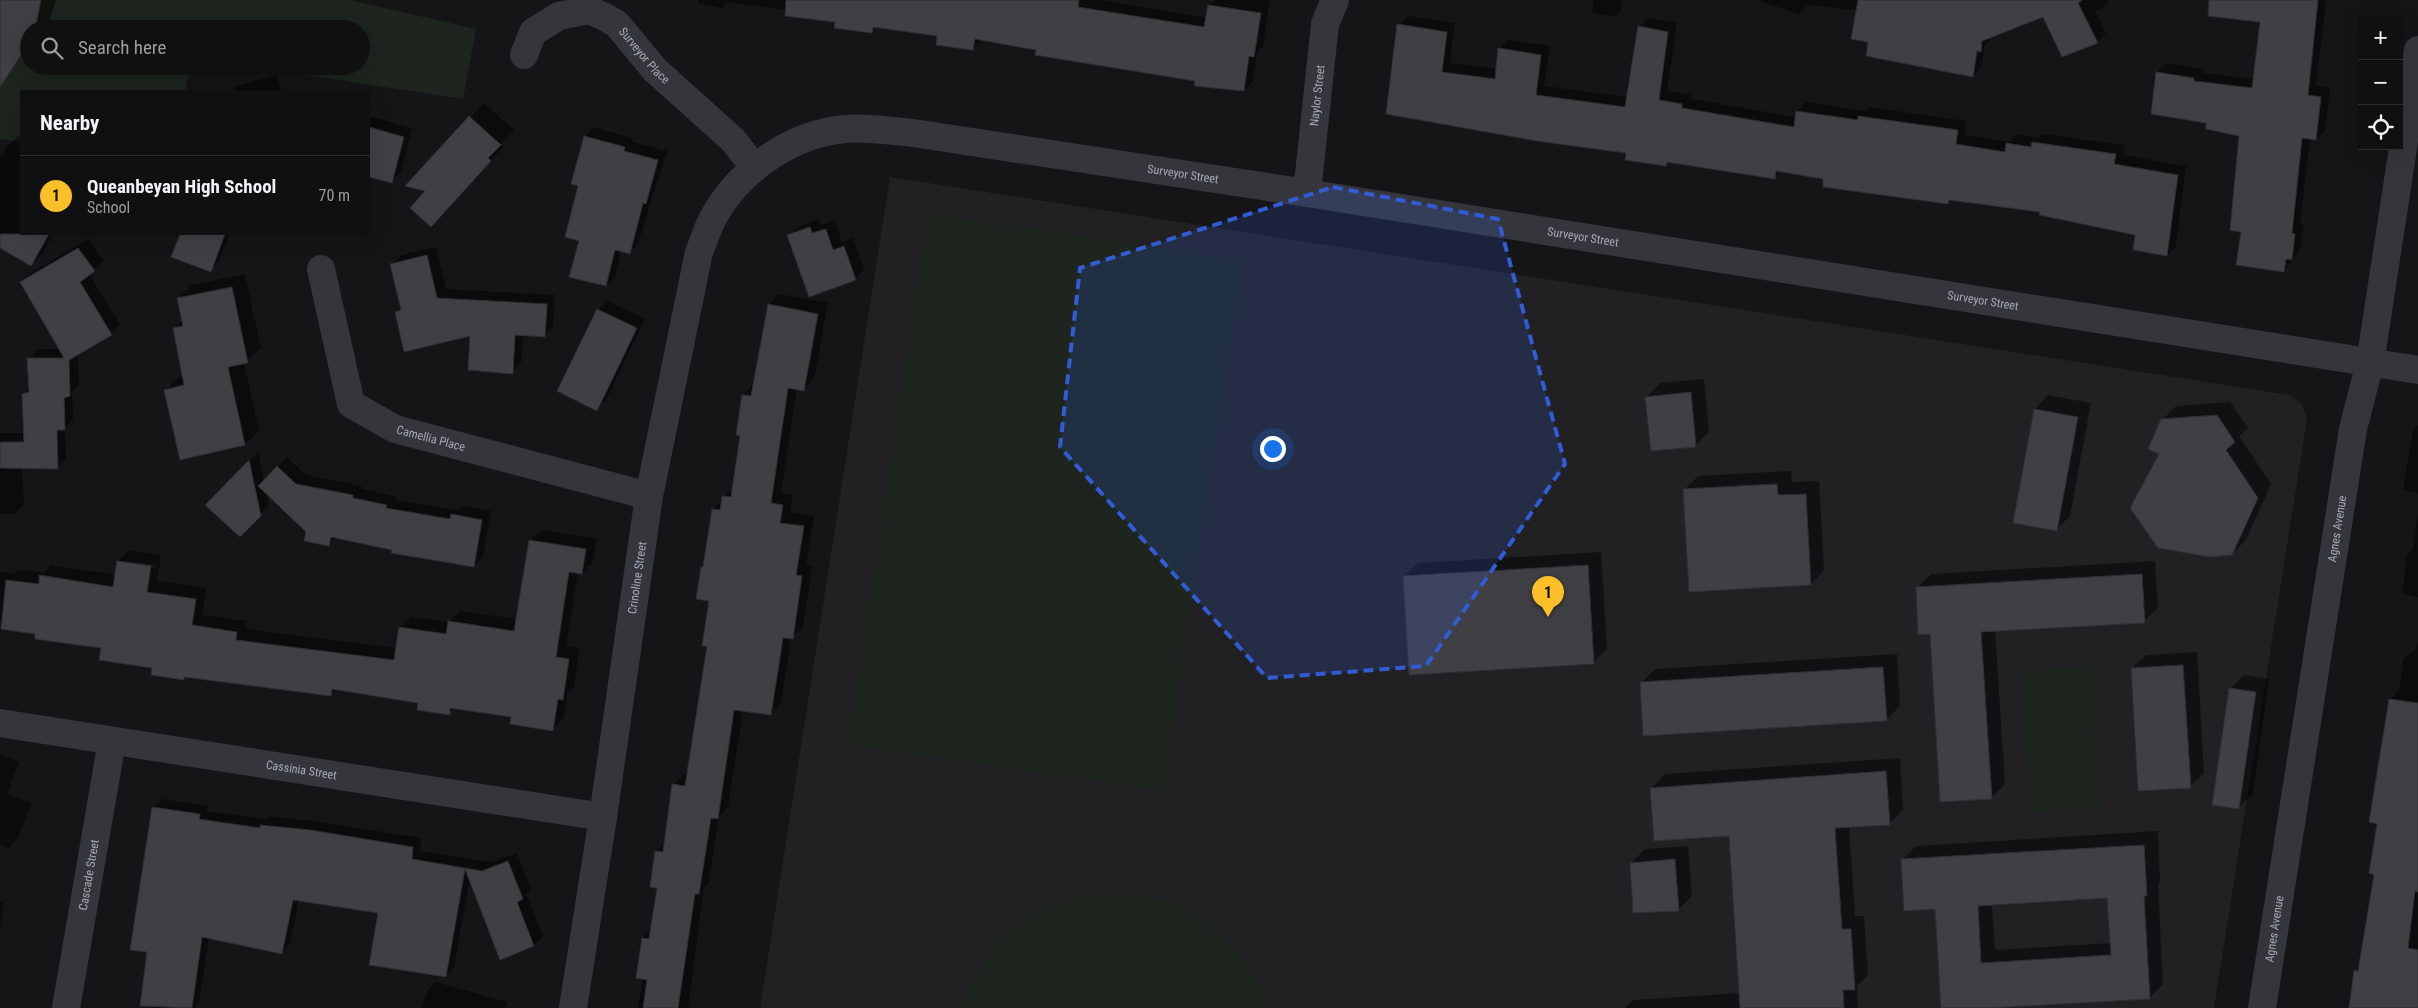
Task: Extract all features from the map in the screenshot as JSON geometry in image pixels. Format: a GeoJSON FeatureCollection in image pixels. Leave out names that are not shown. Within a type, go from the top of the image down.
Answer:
{"type":"FeatureCollection","features":[{"type":"Feature","properties":{"kind":"street","name":"Naylor Street"},"geometry":{"type":"LineString","coordinates":[[1307,193],[1325,24],[1335,0]]}},
{"type":"Feature","properties":{"kind":"street","name":"Surveyor Place"},"geometry":{"type":"LineString","coordinates":[[524,55],[533,32],[559,16],[588,10],[603,16],[617,24],[655,70],[733,140],[755,168]]}},
{"type":"Feature","properties":{"kind":"street","name":"Agnes Avenue"},"geometry":{"type":"LineString","coordinates":[[2262,1008],[2353,429],[2370,363],[2418,50]]}},
{"type":"Feature","properties":{"kind":"street","name":"Surveyor Street"},"geometry":{"type":"LineString","coordinates":[[755,168],[775,152],[802,139],[844,129],[871,129],[1307,193],[2418,370]]}},
{"type":"Feature","properties":{"kind":"street","name":"Crinoline Street"},"geometry":{"type":"LineString","coordinates":[[573,1008],[604,817],[649,496],[699,252],[710,224],[726,199],[755,168]]}},
{"type":"Feature","properties":{"kind":"street","name":"Camellia Place"},"geometry":{"type":"LineString","coordinates":[[321,269],[351,404],[395,428],[649,496]]}},
{"type":"Feature","properties":{"kind":"street","name":"Cassinia Street"},"geometry":{"type":"LineString","coordinates":[[0,723],[604,817]]}},
{"type":"Feature","properties":{"kind":"street","name":"Cascade Street"},"geometry":{"type":"LineString","coordinates":[[66,1008],[112,741]]}},
{"type":"Feature","properties":{"kind":"highlighted area"},"geometry":{"type":"Polygon","coordinates":[[[1333,187],[1498,219],[1565,464],[1426,666],[1267,678],[1060,447],[1080,268],[1333,187]]]}},
{"type":"Feature","properties":{"kind":"shaded area"},"geometry":{"type":"Polygon","coordinates":[[[0,0],[350,0],[476,29],[463,99],[304,75],[370,75],[370,20],[20,20],[20,75],[188,75],[185,90],[20,90],[20,142],[0,139],[0,0]]]}},
{"type":"Feature","properties":{"kind":"shaded area"},"geometry":{"type":"Polygon","coordinates":[[[890,177],[2290,395],[2302,404],[2307,419],[2214,1008],[760,1008],[890,177]]]}},
{"type":"Feature","properties":{"kind":"shaded area"},"geometry":{"type":"Polygon","coordinates":[[[928,213],[1243,261],[1163,791],[848,744],[928,213]]]}},
{"type":"Feature","properties":{"kind":"shaded area"},"geometry":{"type":"Polygon","coordinates":[[[2091,667],[2101,808],[2030,812],[2021,671],[2091,667]]]}},
{"type":"Feature","properties":{"kind":"shaded area"},"geometry":{"type":"Polygon","coordinates":[[[1116,893],[1172,904],[1204,921],[1232,945],[1243,959],[1261,991],[1267,1008],[962,1008],[977,972],[1000,941],[1015,928],[1048,908],[1066,901],[1116,893]]]}},
{"type":"Feature","properties":{"kind":"building"},"geometry":{"type":"Polygon","coordinates":[[[0,0],[41,0],[37,20],[20,20],[20,57],[0,87],[0,0]]]}},
{"type":"Feature","properties":{"kind":"building"},"geometry":{"type":"Polygon","coordinates":[[[786,0],[1079,0],[1078,7],[1204,27],[1208,5],[1261,13],[1254,57],[1249,56],[1244,91],[1194,86],[1195,81],[1035,55],[1036,50],[975,39],[973,50],[936,45],[937,36],[873,27],[872,33],[834,28],[835,22],[785,16],[786,0]]]}},
{"type":"Feature","properties":{"kind":"building"},"geometry":{"type":"Polygon","coordinates":[[[1858,0],[2082,0],[2078,3],[2098,43],[2062,57],[2043,17],[1982,41],[1981,52],[1977,51],[1973,77],[1866,56],[1868,42],[1851,39],[1858,0]]]}},
{"type":"Feature","properties":{"kind":"building"},"geometry":{"type":"Polygon","coordinates":[[[2209,0],[2318,0],[2308,95],[2321,97],[2316,140],[2302,138],[2292,233],[2295,234],[2292,260],[2286,259],[2284,272],[2236,265],[2241,232],[2230,230],[2239,136],[2206,129],[2206,123],[2151,114],[2156,72],[2194,78],[2194,81],[2252,88],[2260,22],[2208,16],[2209,0]]]}},
{"type":"Feature","properties":{"kind":"building"},"geometry":{"type":"Polygon","coordinates":[[[1397,24],[1447,32],[1442,72],[1495,79],[1498,48],[1541,55],[1536,95],[1625,107],[1638,26],[1668,32],[1659,100],[1682,104],[1682,108],[1794,127],[1796,111],[1858,120],[1858,116],[1958,130],[1956,144],[2005,152],[2006,143],[2031,147],[2032,142],[2116,154],[2114,164],[2178,175],[2167,256],[2133,250],[2135,235],[2039,215],[2040,212],[1949,200],[1948,204],[1823,187],[1823,179],[1776,171],[1775,179],[1667,162],[1666,166],[1625,160],[1626,153],[1537,141],[1386,114],[1397,24]]]}},
{"type":"Feature","properties":{"kind":"building"},"geometry":{"type":"Polygon","coordinates":[[[469,116],[501,145],[488,158],[491,161],[431,227],[410,208],[425,191],[405,186],[469,116]]]}},
{"type":"Feature","properties":{"kind":"building"},"geometry":{"type":"Polygon","coordinates":[[[370,127],[404,137],[392,183],[370,177],[370,127]]]}},
{"type":"Feature","properties":{"kind":"building"},"geometry":{"type":"Polygon","coordinates":[[[584,136],[625,147],[624,151],[658,160],[646,204],[643,203],[630,254],[615,250],[606,286],[569,277],[579,241],[565,237],[578,186],[571,184],[584,136]]]}},
{"type":"Feature","properties":{"kind":"building"},"geometry":{"type":"Polygon","coordinates":[[[810,227],[812,233],[826,229],[833,250],[844,246],[856,280],[809,297],[787,235],[810,227]]]}},
{"type":"Feature","properties":{"kind":"building"},"geometry":{"type":"Polygon","coordinates":[[[0,234],[48,235],[31,266],[0,248],[0,234]]]}},
{"type":"Feature","properties":{"kind":"building"},"geometry":{"type":"Polygon","coordinates":[[[180,235],[225,235],[211,272],[171,257],[180,235]]]}},
{"type":"Feature","properties":{"kind":"building"},"geometry":{"type":"Polygon","coordinates":[[[78,248],[95,271],[80,282],[112,335],[69,360],[70,396],[64,398],[65,430],[57,430],[58,469],[0,468],[0,442],[24,442],[22,394],[29,392],[27,358],[64,358],[20,282],[78,248]]]}},
{"type":"Feature","properties":{"kind":"building"},"geometry":{"type":"Polygon","coordinates":[[[427,255],[437,298],[547,304],[545,337],[515,335],[513,374],[468,370],[470,336],[404,352],[395,312],[401,310],[390,264],[427,255]]]}},
{"type":"Feature","properties":{"kind":"building"},"geometry":{"type":"Polygon","coordinates":[[[232,287],[248,363],[228,367],[245,445],[180,460],[164,390],[184,385],[173,328],[183,326],[177,298],[232,287]]]}},
{"type":"Feature","properties":{"kind":"building"},"geometry":{"type":"Polygon","coordinates":[[[768,304],[818,314],[804,391],[788,388],[771,503],[783,505],[780,523],[804,526],[796,575],[802,576],[793,639],[783,638],[771,715],[734,710],[718,819],[711,818],[699,894],[695,894],[678,1008],[643,1008],[647,980],[636,978],[642,938],[649,939],[657,888],[650,887],[655,851],[663,852],[672,784],[685,786],[707,646],[702,646],[709,601],[696,599],[701,567],[703,567],[712,509],[720,510],[722,496],[731,497],[740,436],[736,435],[742,395],[751,396],[768,304]]]}},
{"type":"Feature","properties":{"kind":"building"},"geometry":{"type":"Polygon","coordinates":[[[597,309],[637,328],[597,411],[557,391],[597,309]]]}},
{"type":"Feature","properties":{"kind":"building"},"geometry":{"type":"Polygon","coordinates":[[[1691,392],[1696,447],[1651,451],[1645,397],[1691,392]]]}},
{"type":"Feature","properties":{"kind":"building"},"geometry":{"type":"Polygon","coordinates":[[[2034,409],[2078,417],[2057,531],[2013,523],[2034,409]]]}},
{"type":"Feature","properties":{"kind":"building"},"geometry":{"type":"Polygon","coordinates":[[[2217,415],[2235,442],[2226,450],[2258,498],[2232,555],[2210,557],[2158,548],[2130,508],[2159,454],[2148,449],[2161,419],[2217,415]]]}},
{"type":"Feature","properties":{"kind":"building"},"geometry":{"type":"Polygon","coordinates":[[[249,460],[261,516],[240,537],[205,505],[249,460]]]}},
{"type":"Feature","properties":{"kind":"building"},"geometry":{"type":"Polygon","coordinates":[[[277,466],[296,484],[353,495],[353,498],[387,505],[386,508],[450,519],[451,514],[482,520],[474,567],[391,553],[392,550],[331,537],[329,546],[304,541],[306,532],[258,486],[277,466]]]}},
{"type":"Feature","properties":{"kind":"building"},"geometry":{"type":"Polygon","coordinates":[[[1777,484],[1778,495],[1806,494],[1811,585],[1689,592],[1683,489],[1777,484]]]}},
{"type":"Feature","properties":{"kind":"building"},"geometry":{"type":"Polygon","coordinates":[[[529,540],[586,549],[582,574],[569,572],[556,657],[569,659],[563,700],[558,699],[553,731],[510,724],[511,717],[450,708],[450,715],[417,710],[418,703],[332,689],[331,696],[184,677],[184,680],[151,675],[152,668],[99,660],[101,648],[35,639],[35,634],[1,629],[6,580],[39,584],[39,575],[113,587],[117,561],[151,566],[147,592],[196,599],[192,625],[237,632],[236,640],[394,660],[399,627],[446,634],[448,621],[514,631],[529,540]]]}},
{"type":"Feature","properties":{"kind":"building"},"geometry":{"type":"Polygon","coordinates":[[[1588,565],[1594,664],[1409,675],[1403,576],[1588,565]]]}},
{"type":"Feature","properties":{"kind":"building"},"geometry":{"type":"Polygon","coordinates":[[[2142,574],[2145,623],[1981,632],[1992,799],[1940,802],[1930,634],[1918,635],[1916,587],[2142,574]]]}},
{"type":"Feature","properties":{"kind":"building"},"geometry":{"type":"Polygon","coordinates":[[[2183,665],[2191,788],[2138,791],[2131,668],[2183,665]]]}},
{"type":"Feature","properties":{"kind":"building"},"geometry":{"type":"Polygon","coordinates":[[[1883,667],[1887,721],[1643,736],[1640,682],[1883,667]]]}},
{"type":"Feature","properties":{"kind":"building"},"geometry":{"type":"Polygon","coordinates":[[[2229,688],[2256,692],[2239,809],[2212,805],[2229,688]]]}},
{"type":"Feature","properties":{"kind":"building"},"geometry":{"type":"Polygon","coordinates":[[[2389,699],[2418,703],[2418,892],[2415,891],[2408,948],[2418,950],[2418,1008],[2349,1008],[2354,970],[2358,971],[2374,875],[2369,873],[2377,824],[2369,822],[2389,699]]]}},
{"type":"Feature","properties":{"kind":"building"},"geometry":{"type":"Polygon","coordinates":[[[1886,771],[1890,825],[1835,828],[1842,929],[1851,929],[1855,990],[1843,990],[1844,1008],[1740,1008],[1729,836],[1654,841],[1650,788],[1886,771]]]}},
{"type":"Feature","properties":{"kind":"building"},"geometry":{"type":"Polygon","coordinates":[[[152,807],[200,814],[199,819],[260,828],[260,825],[310,830],[413,847],[412,859],[482,871],[508,861],[523,899],[517,902],[534,946],[500,960],[465,869],[446,977],[369,965],[378,913],[293,900],[282,954],[202,937],[192,1008],[140,1006],[147,952],[130,950],[152,807]]]}},
{"type":"Feature","properties":{"kind":"building"},"geometry":{"type":"Polygon","coordinates":[[[2144,845],[2147,896],[2144,896],[2150,999],[1991,1008],[1941,1008],[1935,909],[1904,911],[1901,859],[2144,845]],[[2107,898],[1978,906],[1981,963],[2111,955],[2107,898]]]}},
{"type":"Feature","properties":{"kind":"building"},"geometry":{"type":"Polygon","coordinates":[[[1675,859],[1679,911],[1633,913],[1630,863],[1675,859]]]}},
{"type":"Feature","properties":{"kind":"place","name":"Queanbeyan High School"},"geometry":{"type":"Point","coordinates":[1548,617]}}]}
